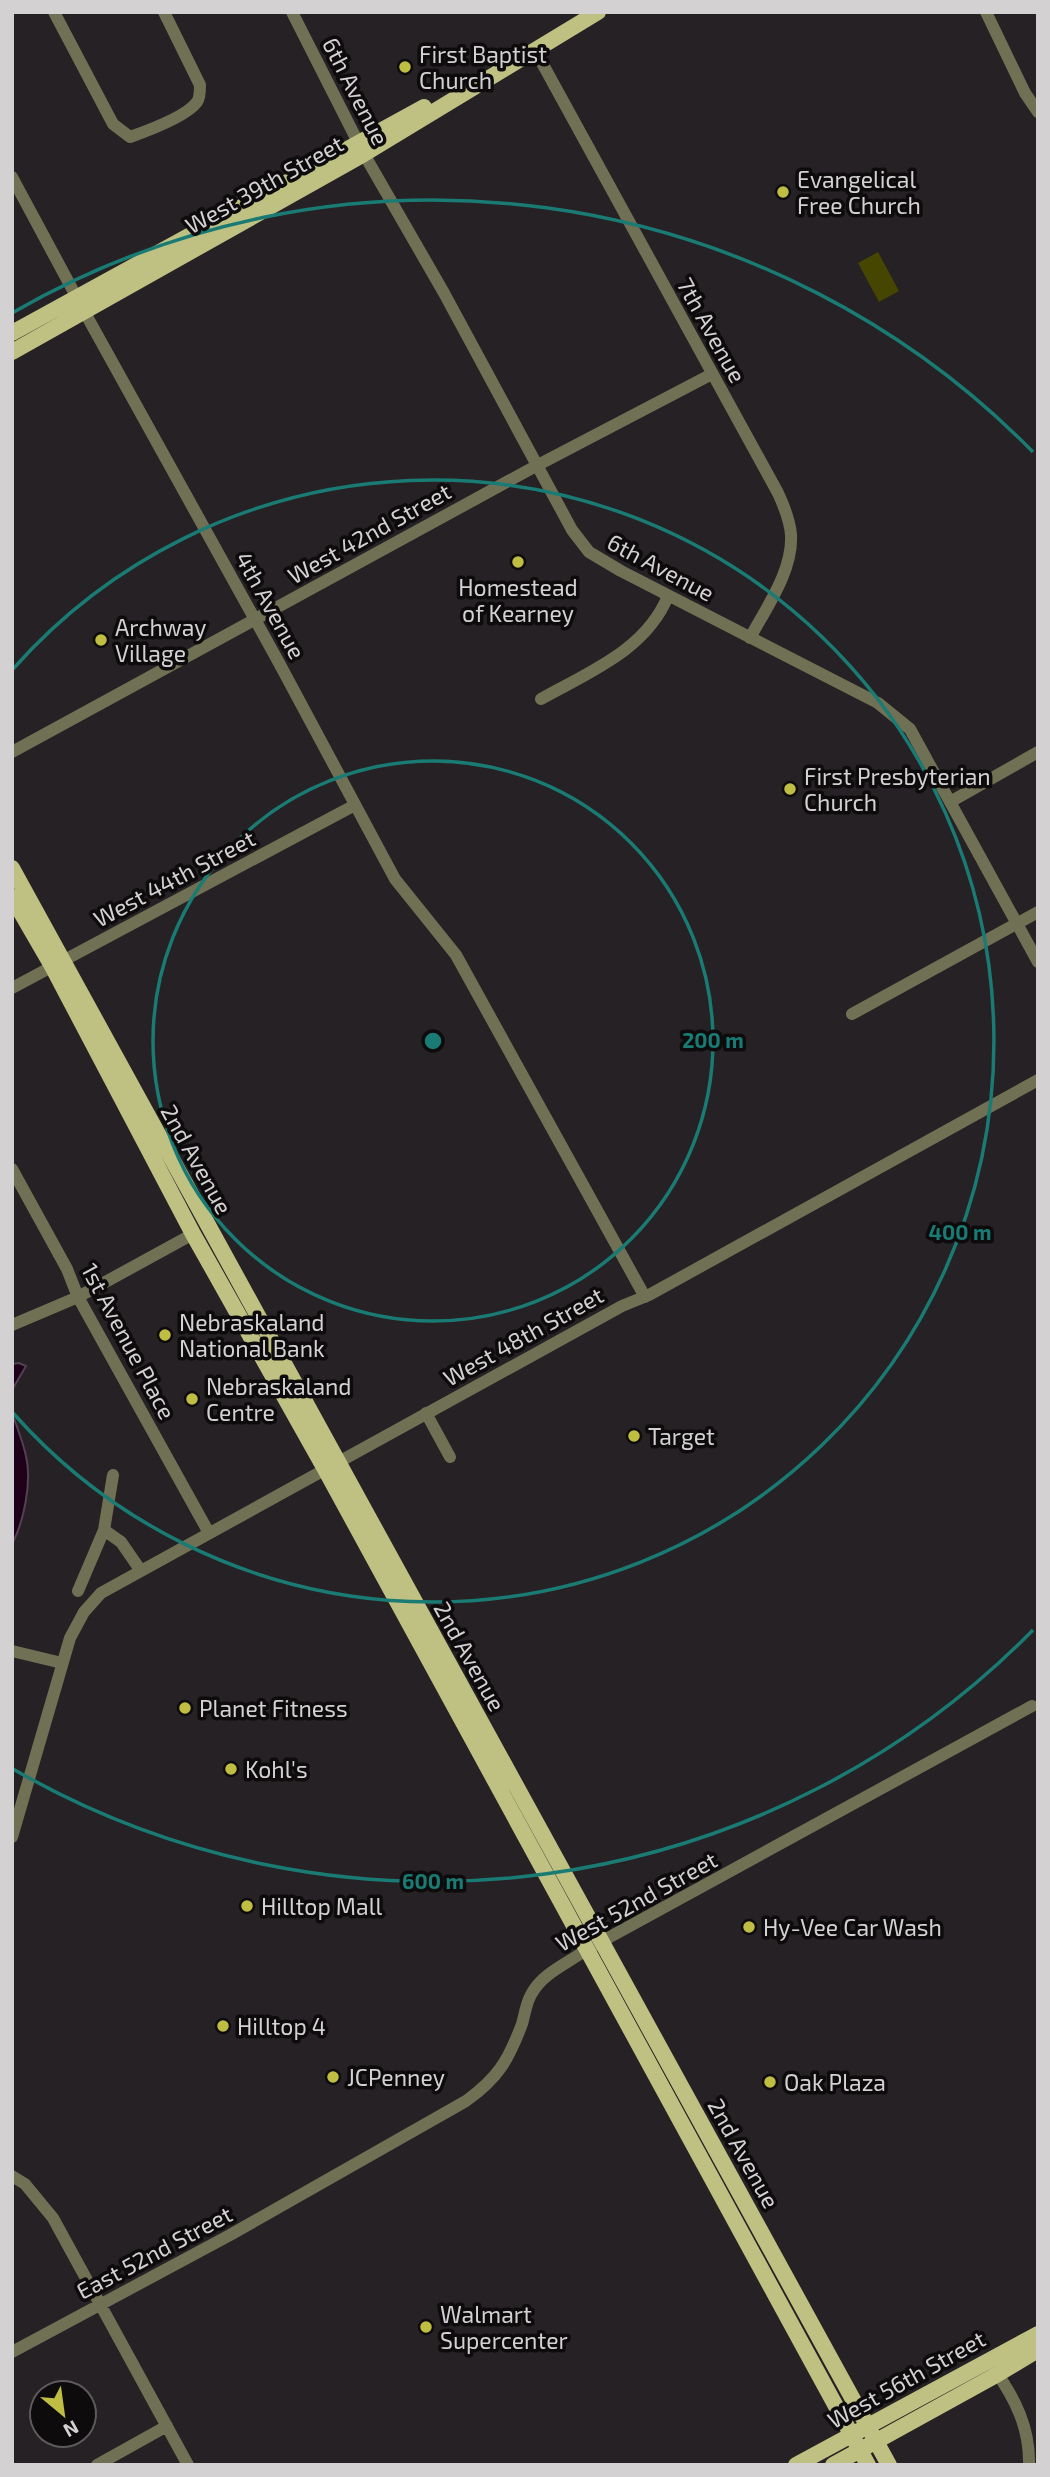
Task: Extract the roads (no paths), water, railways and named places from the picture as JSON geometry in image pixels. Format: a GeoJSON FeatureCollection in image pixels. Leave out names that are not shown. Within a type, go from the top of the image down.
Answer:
{"type":"FeatureCollection","features":[{"type":"Feature","properties":{"kind":"main road","name":"West 39th Street"},"geometry":{"type":"LineString","coordinates":[[12,333],[80,304],[535,50],[598,12]]}},
{"type":"Feature","properties":{"kind":"main road","name":"West 39th Street"},"geometry":{"type":"LineString","coordinates":[[12,352],[80,304]]}},
{"type":"Feature","properties":{"kind":"main road","name":"2nd Avenue"},"geometry":{"type":"LineString","coordinates":[[12,868],[192,1234],[332,1465],[586,1950],[864,2457]]}},
{"type":"Feature","properties":{"kind":"main road","name":"2nd Avenue"},"geometry":{"type":"LineString","coordinates":[[12,897],[57,963],[332,1465],[602,1942],[889,2465]]}},
{"type":"Feature","properties":{"kind":"main road","name":"West 56th Street"},"geometry":{"type":"LineString","coordinates":[[796,2465],[987,2359],[1038,2334]]}},
{"type":"Feature","properties":{"kind":"main road","name":"West 56th Street"},"geometry":{"type":"LineString","coordinates":[[833,2465],[864,2457],[876,2441],[1038,2350]]}},
{"type":"Feature","properties":{"kind":"street"},"geometry":{"type":"LineString","coordinates":[[54,12],[113,124],[130,137],[153,130],[179,115],[197,103],[200,93],[195,76],[164,12]]}},
{"type":"Feature","properties":{"kind":"street","name":"6th Avenue"},"geometry":{"type":"LineString","coordinates":[[292,12],[361,148],[444,293],[572,530],[589,552],[668,596],[878,703],[896,715],[910,729],[1038,962]]}},
{"type":"Feature","properties":{"kind":"street"},"geometry":{"type":"LineString","coordinates":[[986,12],[1025,93],[1038,112]]}},
{"type":"Feature","properties":{"kind":"street","name":"7th Avenue"},"geometry":{"type":"LineString","coordinates":[[535,50],[778,493],[787,514],[791,537],[787,564],[750,638]]}},
{"type":"Feature","properties":{"kind":"street","name":"4th Avenue"},"geometry":{"type":"LineString","coordinates":[[12,177],[395,879],[456,955],[645,1297]]}},
{"type":"Feature","properties":{"kind":"street","name":"West 42nd Street"},"geometry":{"type":"LineString","coordinates":[[12,752],[536,466],[712,374]]}},
{"type":"Feature","properties":{"kind":"street"},"geometry":{"type":"LineString","coordinates":[[541,699],[621,654],[642,637],[660,614],[668,596]]}},
{"type":"Feature","properties":{"kind":"street"},"geometry":{"type":"LineString","coordinates":[[950,802],[1038,752]]}},
{"type":"Feature","properties":{"kind":"street","name":"West 44th Street"},"geometry":{"type":"LineString","coordinates":[[12,988],[355,805]]}},
{"type":"Feature","properties":{"kind":"street"},"geometry":{"type":"LineString","coordinates":[[852,1014],[1038,912]]}},
{"type":"Feature","properties":{"kind":"street","name":"West 48th Street"},"geometry":{"type":"LineString","coordinates":[[12,1837],[17,1799],[50,1712],[70,1638],[83,1612],[101,1593],[1038,1080]]}},
{"type":"Feature","properties":{"kind":"street","name":"1st Avenue Place"},"geometry":{"type":"LineString","coordinates":[[12,1169],[67,1269],[78,1297],[209,1533]]}},
{"type":"Feature","properties":{"kind":"street"},"geometry":{"type":"LineString","coordinates":[[12,1325],[78,1297],[192,1234]]}},
{"type":"Feature","properties":{"kind":"street"},"geometry":{"type":"LineString","coordinates":[[426,1413],[450,1457]]}},
{"type":"Feature","properties":{"kind":"street"},"geometry":{"type":"LineString","coordinates":[[78,1591],[104,1530],[113,1475]]}},
{"type":"Feature","properties":{"kind":"street"},"geometry":{"type":"LineString","coordinates":[[104,1530],[121,1542],[141,1571]]}},
{"type":"Feature","properties":{"kind":"street"},"geometry":{"type":"LineString","coordinates":[[12,1651],[62,1663]]}},
{"type":"Feature","properties":{"kind":"street","name":"West 52nd Street"},"geometry":{"type":"LineString","coordinates":[[315,2187],[466,2101],[488,2085],[501,2070],[514,2044],[530,1995],[543,1979],[586,1950],[1032,1706]]}},
{"type":"Feature","properties":{"kind":"street"},"geometry":{"type":"LineString","coordinates":[[16,2182],[40,2200],[53,2218],[188,2465]]}},
{"type":"Feature","properties":{"kind":"street","name":"East 52nd Street"},"geometry":{"type":"LineString","coordinates":[[12,2352],[315,2187]]}},
{"type":"Feature","properties":{"kind":"street"},"geometry":{"type":"LineString","coordinates":[[987,2359],[1024,2421],[1030,2445],[1030,2465]]}},
{"type":"Feature","properties":{"kind":"street"},"geometry":{"type":"LineString","coordinates":[[97,2465],[167,2426]]}},
{"type":"Feature","properties":{"kind":"place","name":"First Baptist Church"},"geometry":{"type":"Point","coordinates":[405,67]}},
{"type":"Feature","properties":{"kind":"place","name":"Evangelical Free Church"},"geometry":{"type":"Point","coordinates":[783,192]}},
{"type":"Feature","properties":{"kind":"place","name":"Homestead of Kearney"},"geometry":{"type":"Point","coordinates":[518,562]}},
{"type":"Feature","properties":{"kind":"place","name":"Archway Village"},"geometry":{"type":"Point","coordinates":[101,640]}},
{"type":"Feature","properties":{"kind":"place","name":"First Presbyterian Church"},"geometry":{"type":"Point","coordinates":[790,789]}},
{"type":"Feature","properties":{"kind":"place","name":"Nebraskaland National Bank"},"geometry":{"type":"Point","coordinates":[165,1335]}},
{"type":"Feature","properties":{"kind":"place","name":"Nebraskaland Centre"},"geometry":{"type":"Point","coordinates":[192,1399]}},
{"type":"Feature","properties":{"kind":"place","name":"Target"},"geometry":{"type":"Point","coordinates":[634,1436]}},
{"type":"Feature","properties":{"kind":"place","name":"Planet Fitness"},"geometry":{"type":"Point","coordinates":[185,1708]}},
{"type":"Feature","properties":{"kind":"place","name":"Kohl's"},"geometry":{"type":"Point","coordinates":[231,1769]}},
{"type":"Feature","properties":{"kind":"place","name":"Hilltop Mall"},"geometry":{"type":"Point","coordinates":[247,1906]}},
{"type":"Feature","properties":{"kind":"place","name":"Hy-Vee Car Wash"},"geometry":{"type":"Point","coordinates":[749,1927]}},
{"type":"Feature","properties":{"kind":"place","name":"Hilltop 4"},"geometry":{"type":"Point","coordinates":[223,2026]}},
{"type":"Feature","properties":{"kind":"place","name":"JCPenney"},"geometry":{"type":"Point","coordinates":[333,2077]}},
{"type":"Feature","properties":{"kind":"place","name":"Oak Plaza"},"geometry":{"type":"Point","coordinates":[770,2082]}},
{"type":"Feature","properties":{"kind":"place","name":"Walmart Supercenter"},"geometry":{"type":"Point","coordinates":[426,2327]}}]}
